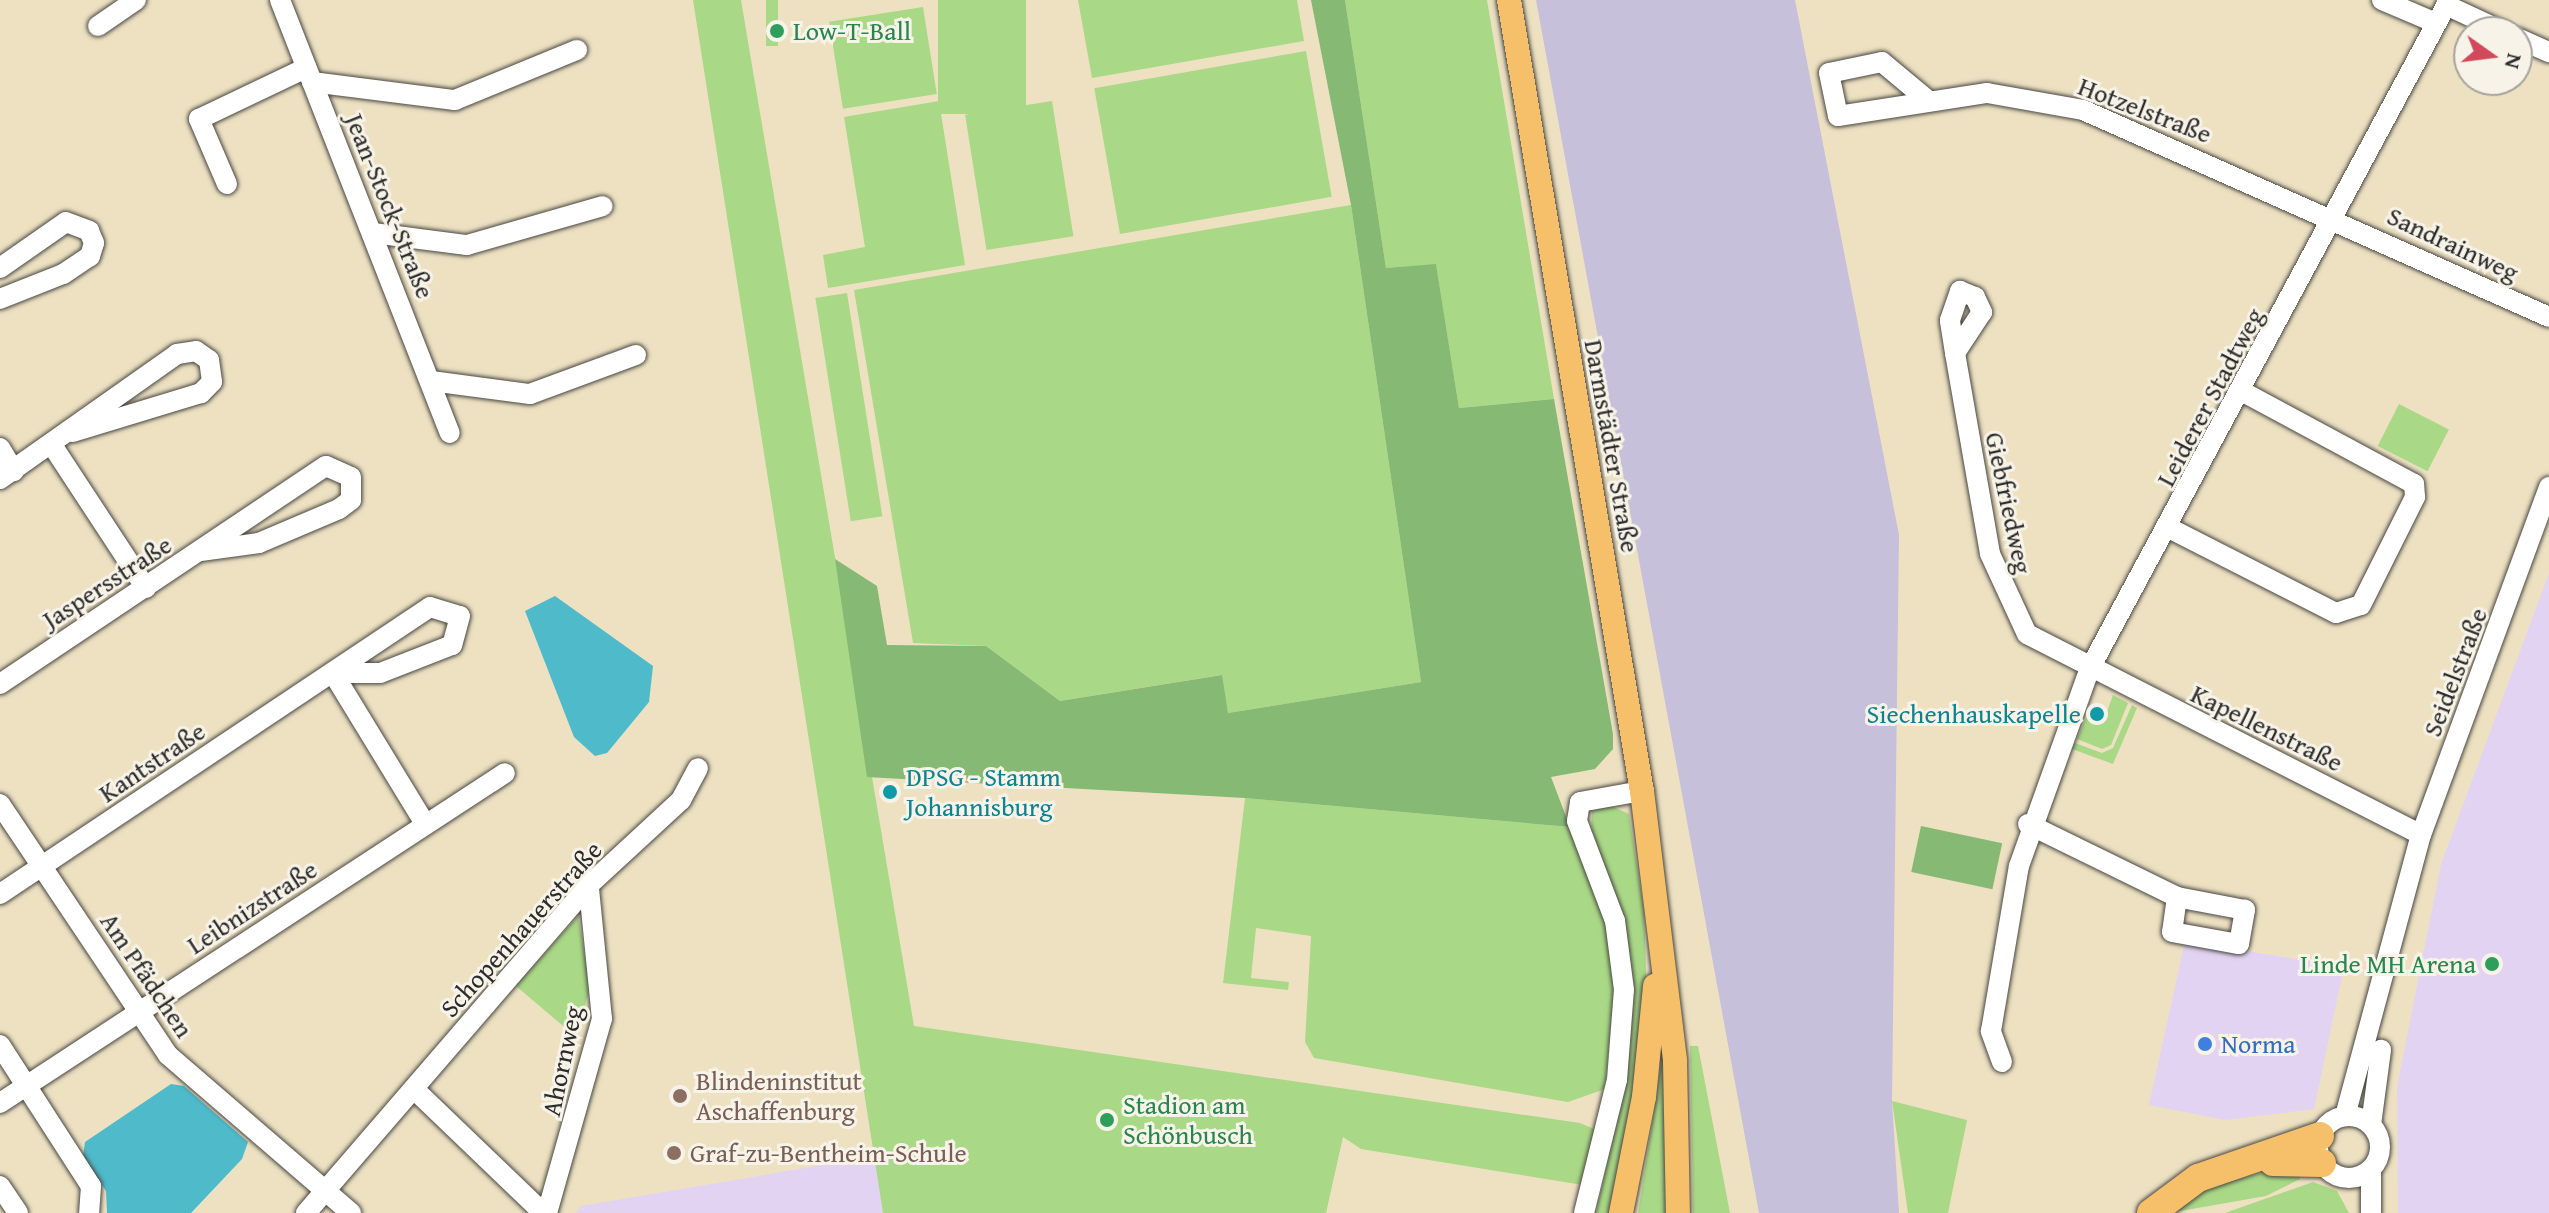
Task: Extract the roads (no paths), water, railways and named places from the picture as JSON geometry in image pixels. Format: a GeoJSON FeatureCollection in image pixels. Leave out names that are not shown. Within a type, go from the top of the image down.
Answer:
{"type":"FeatureCollection","features":[{"type":"Feature","properties":{"kind":"highway"},"geometry":{"type":"LineString","coordinates":[[2151,1213],[2181,1188],[2236,1164],[2328,1159]]}},
{"type":"Feature","properties":{"kind":"main road","name":"Darmstädter Straße"},"geometry":{"type":"LineString","coordinates":[[1509,0],[1642,791],[1653,903],[1675,1061],[1678,1213]]}},
{"type":"Feature","properties":{"kind":"main road","name":"Darmstädter Straße"},"geometry":{"type":"LineString","coordinates":[[1621,1213],[1654,1010],[1653,903]]}},
{"type":"Feature","properties":{"kind":"street"},"geometry":{"type":"LineString","coordinates":[[98,26],[136,0]]}},
{"type":"Feature","properties":{"kind":"street","name":"Jean-Stock-Straße"},"geometry":{"type":"LineString","coordinates":[[280,0],[450,433]]}},
{"type":"Feature","properties":{"kind":"street"},"geometry":{"type":"LineString","coordinates":[[2382,0],[2443,9]]}},
{"type":"Feature","properties":{"kind":"street","name":"Leiderer Stadtweg"},"geometry":{"type":"LineString","coordinates":[[2002,1062],[1991,1031],[2028,824],[2089,670],[2243,392],[2443,9]]}},
{"type":"Feature","properties":{"kind":"street"},"geometry":{"type":"LineString","coordinates":[[227,184],[199,119],[272,82],[309,75],[455,100],[577,50]]}},
{"type":"Feature","properties":{"kind":"street","name":"Hotzelstraße"},"geometry":{"type":"LineString","coordinates":[[1925,98],[1987,93],[2083,110],[2335,218]]}},
{"type":"Feature","properties":{"kind":"street"},"geometry":{"type":"LineString","coordinates":[[373,233],[467,245],[603,206]]}},
{"type":"Feature","properties":{"kind":"street","name":"Sandrainweg"},"geometry":{"type":"LineString","coordinates":[[2335,218],[2549,317]]}},
{"type":"Feature","properties":{"kind":"street"},"geometry":{"type":"LineString","coordinates":[[0,268],[66,222],[89,231],[94,243],[90,256],[63,274],[0,299]]}},
{"type":"Feature","properties":{"kind":"street"},"geometry":{"type":"LineString","coordinates":[[0,448],[7,475],[73,432],[177,354],[196,351],[209,360],[212,382],[201,393],[73,432]]}},
{"type":"Feature","properties":{"kind":"street","name":"Giebfriedweg"},"geometry":{"type":"LineString","coordinates":[[1955,353],[1990,554],[2006,602],[2027,634],[2089,670]]}},
{"type":"Feature","properties":{"kind":"street"},"geometry":{"type":"LineString","coordinates":[[431,381],[530,394],[636,355]]}},
{"type":"Feature","properties":{"kind":"street"},"geometry":{"type":"LineString","coordinates":[[2169,528],[2336,613],[2361,605],[2415,497],[2414,484],[2243,392]]}},
{"type":"Feature","properties":{"kind":"street"},"geometry":{"type":"LineString","coordinates":[[52,445],[146,588]]}},
{"type":"Feature","properties":{"kind":"street","name":"Jaspersstraße"},"geometry":{"type":"LineString","coordinates":[[0,684],[326,466],[351,477],[351,500],[339,509],[259,543],[201,551]]}},
{"type":"Feature","properties":{"kind":"street","name":"Seidelstraße"},"geometry":{"type":"LineString","coordinates":[[2345,1116],[2361,1076],[2421,835],[2548,495]]}},
{"type":"Feature","properties":{"kind":"street","name":"Kantstraße"},"geometry":{"type":"LineString","coordinates":[[0,894],[430,607],[460,616],[452,645],[380,673],[333,673]]}},
{"type":"Feature","properties":{"kind":"street","name":"Kapellenstraße"},"geometry":{"type":"LineString","coordinates":[[2089,670],[2421,835]]}},
{"type":"Feature","properties":{"kind":"street"},"geometry":{"type":"LineString","coordinates":[[333,673],[425,824]]}},
{"type":"Feature","properties":{"kind":"street","name":"Schopenhauerstraße"},"geometry":{"type":"LineString","coordinates":[[306,1213],[416,1091],[588,877],[681,800],[698,768]]}},
{"type":"Feature","properties":{"kind":"street","name":"Leibnizstraße"},"geometry":{"type":"LineString","coordinates":[[0,1103],[505,773]]}},
{"type":"Feature","properties":{"kind":"street"},"geometry":{"type":"LineString","coordinates":[[1584,1213],[1617,1080],[1624,990],[1615,921],[1577,821],[1580,802],[1642,791]]}},
{"type":"Feature","properties":{"kind":"street","name":"Am Pfädchen"},"geometry":{"type":"LineString","coordinates":[[0,804],[44,866],[137,1013],[168,1055],[351,1213]]}},
{"type":"Feature","properties":{"kind":"street"},"geometry":{"type":"LineString","coordinates":[[2028,824],[2177,897]]}},
{"type":"Feature","properties":{"kind":"street","name":"Seidelstraße"},"geometry":{"type":"LineString","coordinates":[[2371,1213],[2371,1169],[2380,1149],[2371,1125],[2409,876]]}},
{"type":"Feature","properties":{"kind":"street","name":"Ahornweg"},"geometry":{"type":"LineString","coordinates":[[545,1213],[602,1019],[588,877]]}},
{"type":"Feature","properties":{"kind":"street"},"geometry":{"type":"LineString","coordinates":[[0,1045],[91,1186],[89,1213]]}},
{"type":"Feature","properties":{"kind":"street"},"geometry":{"type":"LineString","coordinates":[[416,1091],[545,1213]]}},
{"type":"Feature","properties":{"kind":"street"},"geometry":{"type":"LineString","coordinates":[[2328,1159],[2345,1116],[2371,1125]]}},
{"type":"Feature","properties":{"kind":"street"},"geometry":{"type":"LineString","coordinates":[[2328,1159],[2371,1169]]}},
{"type":"Feature","properties":{"kind":"street"},"geometry":{"type":"LineString","coordinates":[[2328,1159],[2357,1197],[2359,1213]]}},
{"type":"Feature","properties":{"kind":"street"},"geometry":{"type":"LineString","coordinates":[[0,1186],[18,1213]]}},
{"type":"Feature","properties":{"kind":"water"},"geometry":{"type":"Polygon","coordinates":[[[555,596],[653,666],[649,702],[607,753],[595,756],[574,737],[525,611],[555,596]]]}},
{"type":"Feature","properties":{"kind":"water"},"geometry":{"type":"Polygon","coordinates":[[[171,1084],[184,1086],[248,1142],[242,1159],[191,1213],[107,1213],[106,1191],[83,1157],[85,1142],[171,1084]]]}},
{"type":"Feature","properties":{"kind":"place","name":"Low-T-Ball"},"geometry":{"type":"Point","coordinates":[777,31]}},
{"type":"Feature","properties":{"kind":"place","name":"Siechenhauskapelle"},"geometry":{"type":"Point","coordinates":[2097,714]}},
{"type":"Feature","properties":{"kind":"place","name":"DPSG - Stamm Johannisburg"},"geometry":{"type":"Point","coordinates":[890,792]}},
{"type":"Feature","properties":{"kind":"place","name":"Linde MH Arena"},"geometry":{"type":"Point","coordinates":[2492,964]}},
{"type":"Feature","properties":{"kind":"place","name":"Norma"},"geometry":{"type":"Point","coordinates":[2205,1044]}},
{"type":"Feature","properties":{"kind":"place","name":"Blindeninstitut Aschaffenburg"},"geometry":{"type":"Point","coordinates":[680,1096]}},
{"type":"Feature","properties":{"kind":"place","name":"Stadion am Schönbusch"},"geometry":{"type":"Point","coordinates":[1107,1120]}},
{"type":"Feature","properties":{"kind":"place","name":"Graf-zu-Bentheim-Schule"},"geometry":{"type":"Point","coordinates":[674,1153]}}]}
